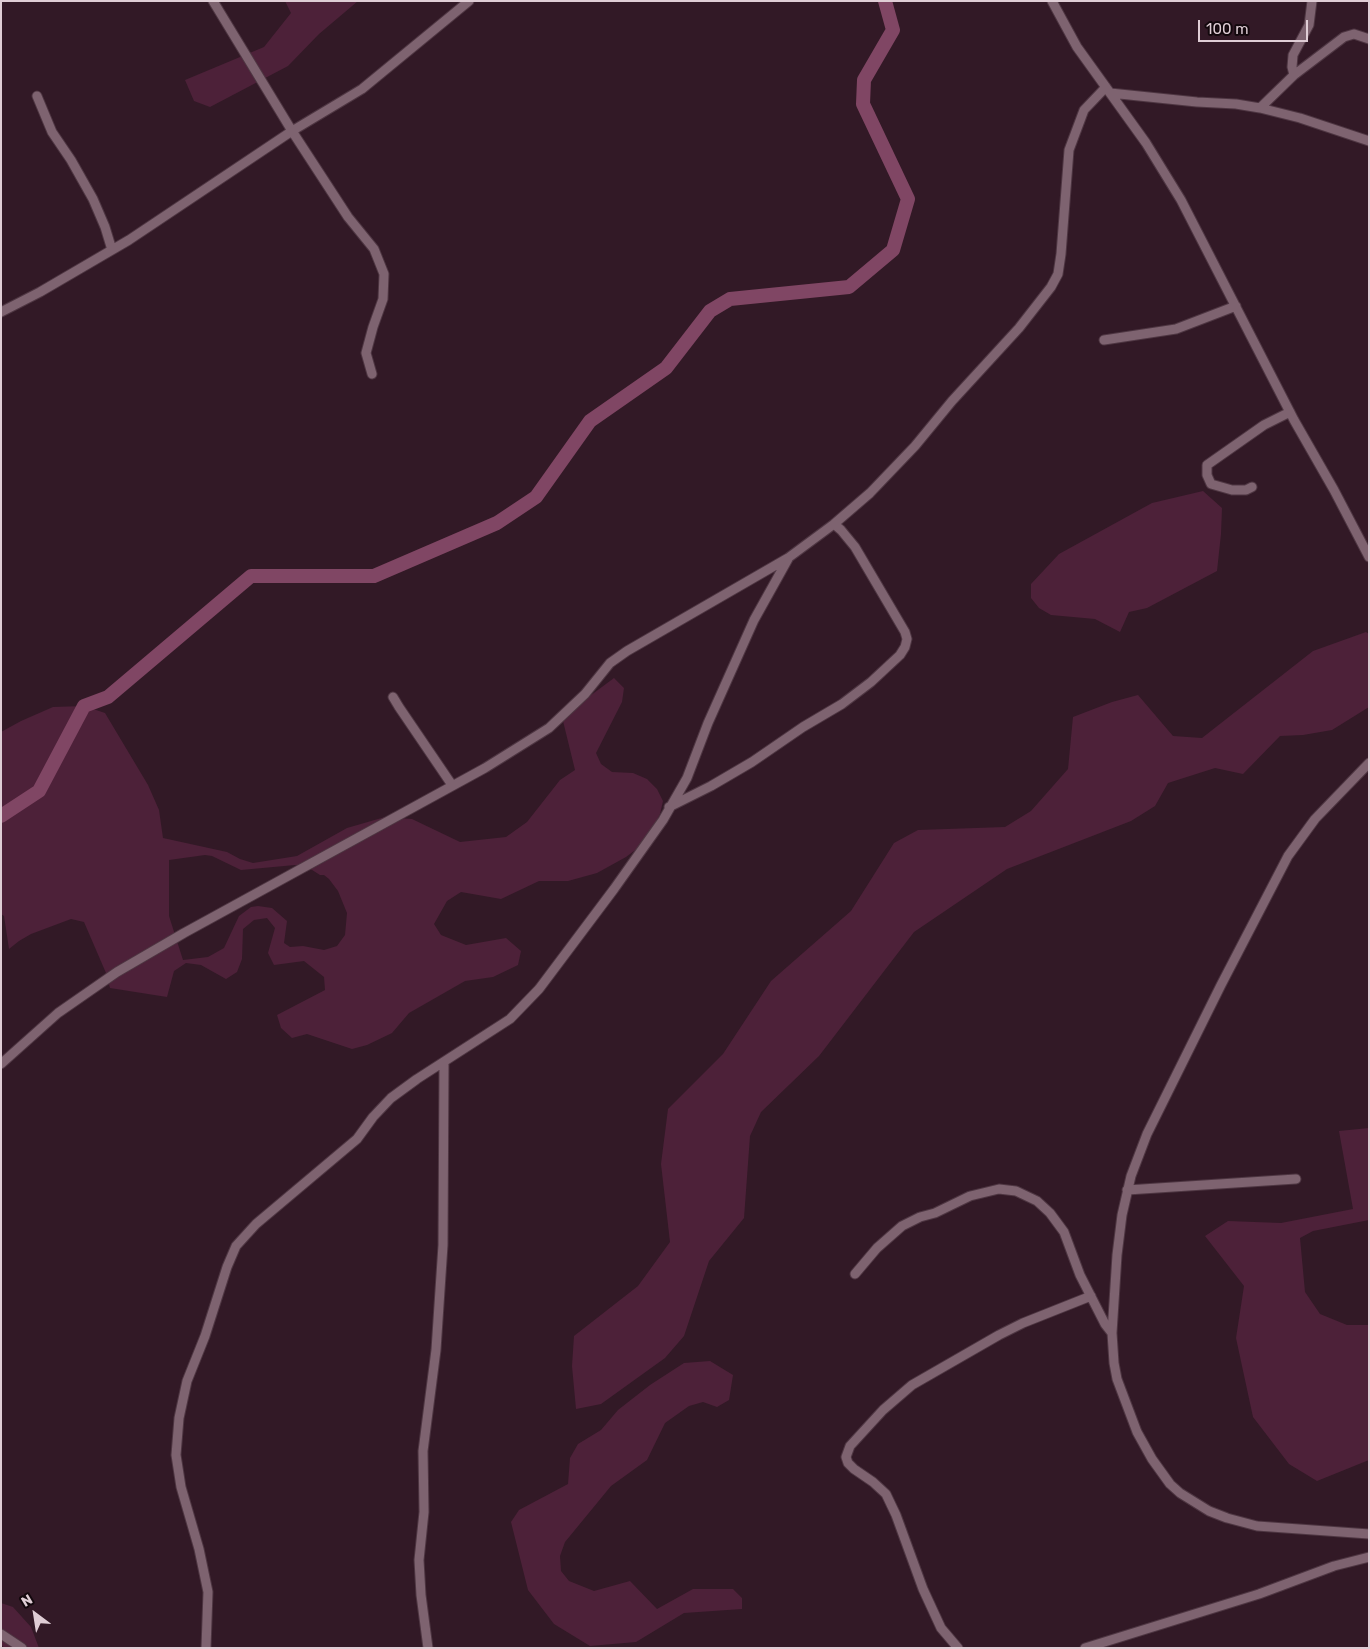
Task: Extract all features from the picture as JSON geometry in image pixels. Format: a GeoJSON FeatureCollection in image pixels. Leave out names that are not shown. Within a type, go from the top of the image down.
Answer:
{"type":"FeatureCollection","features":[{"type":"Feature","properties":{"kind":"street"},"geometry":{"type":"LineString","coordinates":[[213,1],[292,131],[348,217],[374,249],[384,274],[383,299],[366,353],[372,374]]}},
{"type":"Feature","properties":{"kind":"street"},"geometry":{"type":"LineString","coordinates":[[1,312],[40,292],[129,240],[292,131],[362,89],[469,1]]}},
{"type":"Feature","properties":{"kind":"street"},"geometry":{"type":"LineString","coordinates":[[1052,1],[1077,47],[1151,151],[1181,200],[1290,412],[1369,557]]}},
{"type":"Feature","properties":{"kind":"street"},"geometry":{"type":"LineString","coordinates":[[1294,75],[1292,67],[1293,55],[1309,25],[1312,1]]}},
{"type":"Feature","properties":{"kind":"street"},"geometry":{"type":"LineString","coordinates":[[1260,108],[1294,75],[1344,37],[1354,34],[1369,39]]}},
{"type":"Feature","properties":{"kind":"street"},"geometry":{"type":"LineString","coordinates":[[1,1064],[58,1013],[117,972],[184,933],[485,768],[549,728],[585,694],[610,663],[627,651],[788,558],[834,524],[870,493],[1019,328],[1051,287],[1058,274],[1061,254],[1068,150],[1080,117],[1088,105],[1108,90],[1260,108],[1300,118],[1369,141]]}},
{"type":"Feature","properties":{"kind":"street"},"geometry":{"type":"LineString","coordinates":[[36,96],[52,132],[71,160],[93,199],[112,250]]}},
{"type":"Feature","properties":{"kind":"street"},"geometry":{"type":"LineString","coordinates":[[1104,340],[1176,329],[1236,306]]}},
{"type":"Feature","properties":{"kind":"street"},"geometry":{"type":"LineString","coordinates":[[1252,487],[1246,490],[1232,490],[1211,484],[1207,475],[1207,465],[1264,425],[1290,412]]}},
{"type":"Feature","properties":{"kind":"street"},"geometry":{"type":"LineString","coordinates":[[669,807],[711,786],[752,762],[842,704],[872,682],[900,655],[905,647],[907,639],[905,632],[855,547],[834,524]]}},
{"type":"Feature","properties":{"kind":"street"},"geometry":{"type":"LineString","coordinates":[[206,1648],[208,1592],[199,1549],[181,1487],[176,1455],[179,1418],[187,1381],[205,1336],[227,1267],[236,1246],[256,1224],[357,1138],[391,1098],[510,1019],[539,989],[656,832],[687,778],[708,723],[754,620],[788,558]]}},
{"type":"Feature","properties":{"kind":"street"},"geometry":{"type":"LineString","coordinates":[[393,697],[452,785]]}},
{"type":"Feature","properties":{"kind":"street"},"geometry":{"type":"LineString","coordinates":[[1369,763],[1315,819],[1288,856],[1158,1112],[1134,1168],[1127,1190],[1117,1255],[1112,1332],[1117,1378],[1137,1432],[1152,1460],[1170,1484],[1180,1493],[1209,1511],[1257,1526],[1369,1534]]}},
{"type":"Feature","properties":{"kind":"street"},"geometry":{"type":"LineString","coordinates":[[428,1648],[420,1595],[419,1560],[424,1512],[423,1451],[436,1350],[443,1245],[444,1062]]}},
{"type":"Feature","properties":{"kind":"street"},"geometry":{"type":"LineString","coordinates":[[1127,1190],[1296,1179]]}},
{"type":"Feature","properties":{"kind":"street"},"geometry":{"type":"LineString","coordinates":[[855,1274],[877,1248],[902,1226],[970,1196],[999,1188],[1016,1191],[1038,1201],[1064,1232],[1080,1275],[1105,1324],[1112,1332]]}},
{"type":"Feature","properties":{"kind":"street"},"geometry":{"type":"LineString","coordinates":[[958,1648],[942,1628],[923,1589],[896,1515],[886,1494],[848,1463],[846,1457],[850,1446],[883,1410],[912,1385],[998,1334],[1091,1296]]}},
{"type":"Feature","properties":{"kind":"street"},"geometry":{"type":"LineString","coordinates":[[1085,1648],[1259,1594],[1334,1566],[1369,1557]]}},
{"type":"Feature","properties":{"kind":"street"},"geometry":{"type":"LineString","coordinates":[[1,1634],[22,1648]]}},
{"type":"Feature","properties":{"kind":"shaded area"},"geometry":{"type":"Polygon","coordinates":[[[285,1],[358,1],[319,34],[288,66],[210,107],[194,101],[185,80],[264,47],[291,13],[285,1]]]}},
{"type":"Feature","properties":{"kind":"shaded area"},"geometry":{"type":"Polygon","coordinates":[[[1203,491],[1222,508],[1217,571],[1147,608],[1129,612],[1120,632],[1095,619],[1051,615],[1039,608],[1031,598],[1031,584],[1059,554],[1152,503],[1203,491]]]}},
{"type":"Feature","properties":{"kind":"shaded area"},"geometry":{"type":"Polygon","coordinates":[[[1366,632],[1369,634],[1369,707],[1332,730],[1303,735],[1280,736],[1243,774],[1215,768],[1168,783],[1155,806],[1131,821],[1007,869],[914,932],[819,1056],[761,1112],[750,1136],[744,1218],[709,1261],[684,1336],[665,1358],[601,1404],[576,1409],[572,1366],[574,1336],[638,1286],[670,1242],[661,1164],[668,1109],[723,1054],[771,981],[851,911],[894,843],[918,830],[1005,827],[1031,811],[1068,769],[1073,717],[1112,702],[1138,695],[1173,736],[1202,738],[1313,651],[1366,632]]]}},
{"type":"Feature","properties":{"kind":"shaded area"},"geometry":{"type":"Polygon","coordinates":[[[614,678],[624,688],[622,702],[596,753],[601,764],[612,772],[633,773],[647,779],[657,789],[663,801],[660,814],[648,838],[626,857],[597,873],[568,881],[539,881],[501,899],[461,892],[447,901],[434,924],[441,935],[466,945],[506,938],[521,951],[518,965],[493,977],[465,981],[409,1013],[392,1033],[367,1045],[352,1049],[307,1034],[292,1038],[281,1028],[277,1015],[325,990],[324,977],[304,961],[274,965],[268,953],[275,928],[267,918],[254,920],[243,929],[242,959],[237,972],[226,979],[201,965],[186,963],[174,971],[167,997],[110,988],[106,973],[84,922],[71,919],[31,934],[9,949],[4,916],[1,914],[1,732],[53,707],[84,706],[105,713],[148,785],[159,810],[163,838],[227,852],[253,863],[297,856],[347,828],[385,817],[412,819],[460,842],[506,837],[527,822],[560,780],[575,770],[563,721],[571,710],[614,678]],[[205,855],[169,860],[169,916],[183,960],[208,957],[224,948],[239,916],[251,907],[272,908],[287,921],[284,943],[290,947],[303,946],[324,950],[337,946],[345,935],[347,913],[338,891],[324,875],[320,875],[309,868],[295,865],[241,870],[212,856],[205,855]]]}},
{"type":"Feature","properties":{"kind":"shaded area"},"geometry":{"type":"Polygon","coordinates":[[[1369,1128],[1369,1220],[1313,1231],[1300,1238],[1305,1292],[1320,1314],[1347,1325],[1369,1325],[1369,1460],[1317,1481],[1289,1464],[1253,1417],[1236,1338],[1244,1286],[1205,1236],[1228,1221],[1281,1223],[1353,1209],[1339,1131],[1369,1128]]]}},
{"type":"Feature","properties":{"kind":"shaded area"},"geometry":{"type":"Polygon","coordinates":[[[710,1361],[733,1375],[729,1400],[717,1407],[703,1402],[689,1406],[665,1423],[647,1460],[611,1486],[565,1542],[560,1556],[561,1571],[569,1581],[594,1591],[630,1581],[657,1609],[693,1589],[733,1589],[742,1598],[742,1609],[684,1613],[636,1642],[590,1646],[554,1624],[528,1590],[511,1522],[519,1510],[568,1484],[570,1458],[578,1444],[601,1430],[618,1410],[650,1385],[684,1363],[710,1361]]]}},
{"type":"Feature","properties":{"kind":"shaded area"},"geometry":{"type":"Polygon","coordinates":[[[1,1603],[13,1607],[31,1627],[39,1648],[4,1648],[1,1644],[1,1603]]]}},
{"type":"Feature","properties":{"kind":"waterway"},"geometry":{"type":"LineString","coordinates":[[1,816],[39,791],[84,706],[108,697],[251,576],[374,576],[497,523],[536,497],[590,421],[666,368],[710,311],[730,299],[849,287],[893,250],[908,199],[863,104],[864,80],[893,30],[885,1]]}}]}
